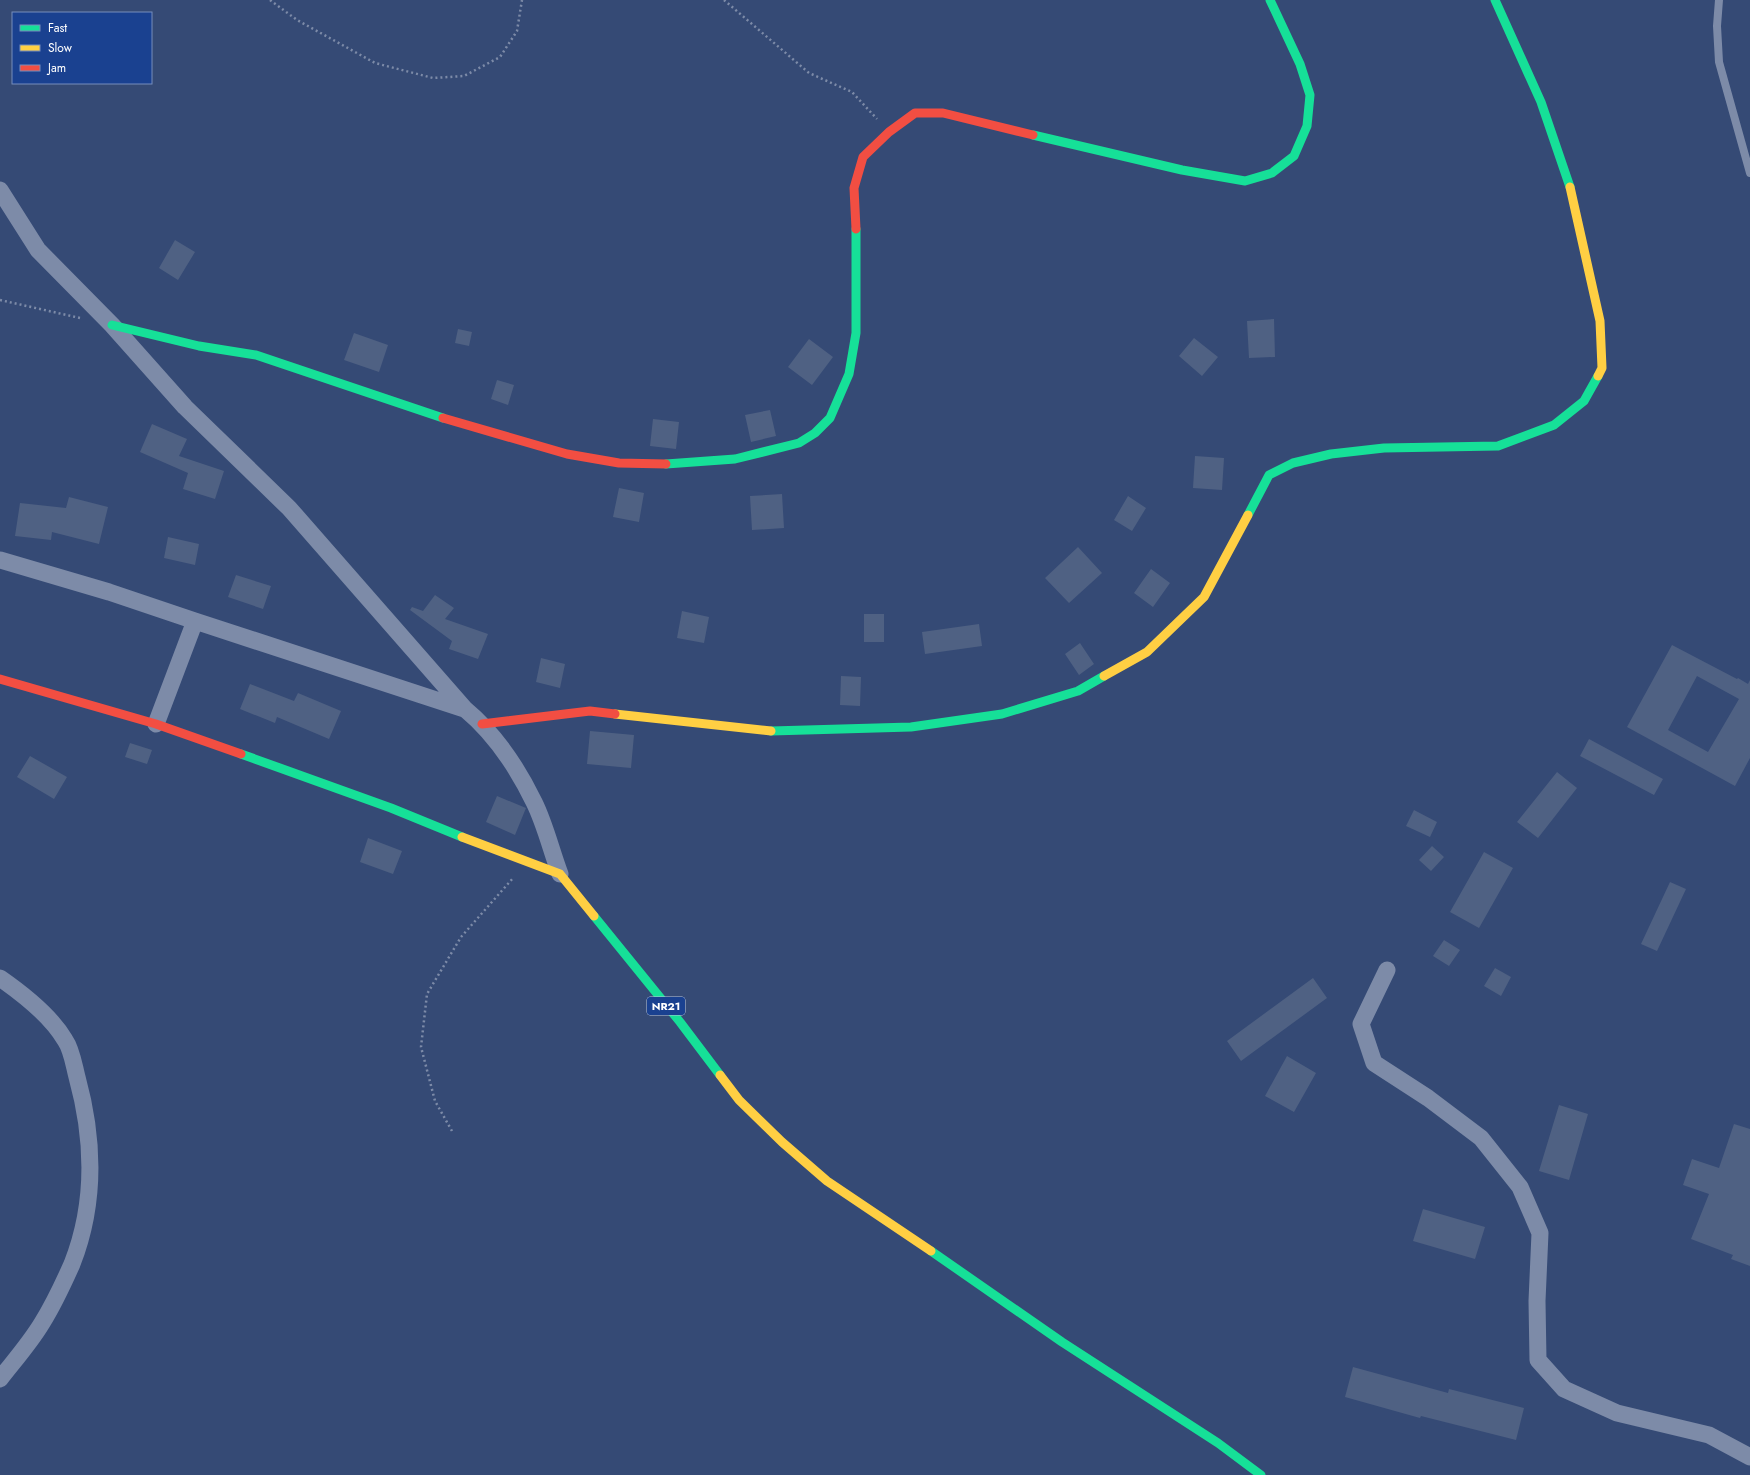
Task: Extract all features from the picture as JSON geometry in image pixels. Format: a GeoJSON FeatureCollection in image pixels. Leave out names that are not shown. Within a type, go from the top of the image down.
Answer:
{"type":"FeatureCollection","features":[{"type":"Feature","properties":{"kind":"street"},"geometry":{"type":"LineString","coordinates":[[112,325],[199,346],[256,355],[443,418],[567,454],[619,462],[673,464],[735,459],[799,443],[815,433],[830,418],[849,374],[856,333],[857,253],[854,188],[863,157],[889,132],[915,113],[943,113],[1182,170],[1245,181],[1272,173],[1294,156],[1306,126],[1310,95],[1300,64],[1270,0]]}},
{"type":"Feature","properties":{"kind":"street"},"geometry":{"type":"LineString","coordinates":[[482,724],[590,711],[770,731],[910,727],[1002,714],[1078,691],[1148,652],[1204,597],[1268,475],[1293,463],[1331,454],[1384,448],[1498,446],[1554,425],[1584,401],[1602,368],[1600,321],[1569,181],[1541,102],[1496,0]]}},
{"type":"Feature","properties":{"kind":"street"},"geometry":{"type":"LineString","coordinates":[[0,190],[38,250],[112,325],[185,407],[289,508],[465,709],[482,724],[510,760],[534,803],[560,874]]}},
{"type":"Feature","properties":{"kind":"street"},"geometry":{"type":"LineString","coordinates":[[0,560],[109,592],[195,622],[465,709]]}},
{"type":"Feature","properties":{"kind":"street"},"geometry":{"type":"LineString","coordinates":[[156,724],[195,622]]}},
{"type":"Feature","properties":{"kind":"street"},"geometry":{"type":"LineString","coordinates":[[0,679],[156,724],[391,808],[560,874]]}},
{"type":"Feature","properties":{"kind":"street","name":"NR21"},"geometry":{"type":"LineString","coordinates":[[560,874],[680,1022],[739,1100],[782,1142],[827,1181],[1062,1342],[1218,1443],[1261,1475]]}},
{"type":"Feature","properties":{"kind":"street"},"geometry":{"type":"LineString","coordinates":[[1387,970],[1361,1024],[1374,1063],[1428,1098],[1481,1138],[1520,1186],[1540,1233],[1537,1301],[1538,1360],[1564,1389],[1617,1413],[1709,1435],[1750,1457]]}},
{"type":"Feature","properties":{"kind":"street"},"geometry":{"type":"LineString","coordinates":[[0,978],[23,995],[48,1019],[66,1040],[82,1094],[90,1143],[91,1164],[90,1196],[84,1224],[72,1264],[42,1323],[0,1379]]}},
{"type":"Feature","properties":{"kind":"lane"},"geometry":{"type":"LineString","coordinates":[[1719,0],[1717,32],[1719,62],[1750,173]]}},
{"type":"Feature","properties":{"kind":"path"},"geometry":{"type":"LineString","coordinates":[[270,0],[297,20],[375,63],[433,78],[464,76],[500,57],[517,31],[522,0]]}},
{"type":"Feature","properties":{"kind":"path"},"geometry":{"type":"LineString","coordinates":[[724,0],[808,73],[852,92],[889,132]]}},
{"type":"Feature","properties":{"kind":"path"},"geometry":{"type":"LineString","coordinates":[[0,300],[81,318]]}},
{"type":"Feature","properties":{"kind":"path"},"geometry":{"type":"LineString","coordinates":[[452,1131],[436,1101],[421,1046],[427,994],[461,937],[528,862]]}},
{"type":"Feature","properties":{"kind":"building"},"geometry":{"type":"Polygon","coordinates":[[[175,240],[195,252],[178,280],[159,268],[175,240]]]}},
{"type":"Feature","properties":{"kind":"building"},"geometry":{"type":"Polygon","coordinates":[[[1274,319],[1275,357],[1249,358],[1247,321],[1274,319]]]}},
{"type":"Feature","properties":{"kind":"building"},"geometry":{"type":"Polygon","coordinates":[[[458,329],[472,332],[469,346],[455,343],[458,329]]]}},
{"type":"Feature","properties":{"kind":"building"},"geometry":{"type":"Polygon","coordinates":[[[354,333],[388,345],[379,372],[344,360],[354,333]]]}},
{"type":"Feature","properties":{"kind":"building"},"geometry":{"type":"Polygon","coordinates":[[[1194,338],[1218,357],[1202,376],[1179,356],[1194,338]]]}},
{"type":"Feature","properties":{"kind":"building"},"geometry":{"type":"Polygon","coordinates":[[[809,339],[833,357],[812,385],[788,367],[809,339]]]}},
{"type":"Feature","properties":{"kind":"building"},"geometry":{"type":"Polygon","coordinates":[[[497,380],[514,385],[508,405],[491,399],[497,380]]]}},
{"type":"Feature","properties":{"kind":"building"},"geometry":{"type":"Polygon","coordinates":[[[770,410],[776,436],[751,442],[745,415],[770,410]]]}},
{"type":"Feature","properties":{"kind":"building"},"geometry":{"type":"Polygon","coordinates":[[[653,419],[679,422],[676,449],[650,446],[653,419]]]}},
{"type":"Feature","properties":{"kind":"building"},"geometry":{"type":"Polygon","coordinates":[[[152,424],[187,439],[179,456],[224,471],[215,499],[183,489],[188,473],[140,452],[152,424]]]}},
{"type":"Feature","properties":{"kind":"building"},"geometry":{"type":"Polygon","coordinates":[[[1195,456],[1224,458],[1222,490],[1193,488],[1195,456]]]}},
{"type":"Feature","properties":{"kind":"building"},"geometry":{"type":"Polygon","coordinates":[[[619,488],[644,493],[639,522],[613,517],[619,488]]]}},
{"type":"Feature","properties":{"kind":"building"},"geometry":{"type":"Polygon","coordinates":[[[782,494],[784,528],[752,530],[750,496],[782,494]]]}},
{"type":"Feature","properties":{"kind":"building"},"geometry":{"type":"Polygon","coordinates":[[[1128,496],[1146,508],[1132,531],[1114,520],[1128,496]]]}},
{"type":"Feature","properties":{"kind":"building"},"geometry":{"type":"Polygon","coordinates":[[[69,497],[108,507],[99,544],[52,532],[51,540],[15,536],[20,503],[66,508],[69,497]]]}},
{"type":"Feature","properties":{"kind":"building"},"geometry":{"type":"Polygon","coordinates":[[[168,537],[199,544],[195,565],[164,558],[168,537]]]}},
{"type":"Feature","properties":{"kind":"building"},"geometry":{"type":"Polygon","coordinates":[[[1078,547],[1102,573],[1069,603],[1045,578],[1078,547]]]}},
{"type":"Feature","properties":{"kind":"building"},"geometry":{"type":"Polygon","coordinates":[[[1151,569],[1170,583],[1153,607],[1134,593],[1151,569]]]}},
{"type":"Feature","properties":{"kind":"building"},"geometry":{"type":"Polygon","coordinates":[[[236,575],[271,586],[263,609],[228,597],[236,575]]]}},
{"type":"Feature","properties":{"kind":"building"},"geometry":{"type":"Polygon","coordinates":[[[435,595],[454,608],[445,619],[488,634],[478,659],[449,649],[452,641],[410,610],[412,607],[423,611],[435,595]]]}},
{"type":"Feature","properties":{"kind":"building"},"geometry":{"type":"Polygon","coordinates":[[[682,611],[709,617],[704,643],[677,638],[682,611]]]}},
{"type":"Feature","properties":{"kind":"building"},"geometry":{"type":"Polygon","coordinates":[[[864,614],[884,614],[884,642],[864,642],[864,614]]]}},
{"type":"Feature","properties":{"kind":"building"},"geometry":{"type":"Polygon","coordinates":[[[979,624],[982,646],[925,654],[922,632],[979,624]]]}},
{"type":"Feature","properties":{"kind":"building"},"geometry":{"type":"Polygon","coordinates":[[[1080,643],[1094,664],[1079,675],[1065,654],[1080,643]]]}},
{"type":"Feature","properties":{"kind":"building"},"geometry":{"type":"Polygon","coordinates":[[[1672,645],[1748,684],[1750,680],[1750,758],[1735,786],[1627,727],[1672,645]],[[1697,676],[1668,730],[1708,752],[1739,699],[1697,676]]]}},
{"type":"Feature","properties":{"kind":"building"},"geometry":{"type":"Polygon","coordinates":[[[541,658],[565,664],[560,688],[536,682],[541,658]]]}},
{"type":"Feature","properties":{"kind":"building"},"geometry":{"type":"Polygon","coordinates":[[[841,676],[861,677],[860,706],[840,705],[841,676]]]}},
{"type":"Feature","properties":{"kind":"building"},"geometry":{"type":"Polygon","coordinates":[[[250,684],[294,701],[298,693],[341,711],[329,739],[277,717],[275,723],[240,709],[250,684]]]}},
{"type":"Feature","properties":{"kind":"building"},"geometry":{"type":"Polygon","coordinates":[[[590,731],[634,735],[631,768],[587,764],[590,731]]]}},
{"type":"Feature","properties":{"kind":"building"},"geometry":{"type":"Polygon","coordinates":[[[1589,739],[1663,779],[1654,795],[1580,756],[1589,739]]]}},
{"type":"Feature","properties":{"kind":"building"},"geometry":{"type":"Polygon","coordinates":[[[130,743],[152,750],[147,764],[125,757],[130,743]]]}},
{"type":"Feature","properties":{"kind":"building"},"geometry":{"type":"Polygon","coordinates":[[[30,756],[67,777],[54,799],[17,777],[30,756]]]}},
{"type":"Feature","properties":{"kind":"building"},"geometry":{"type":"Polygon","coordinates":[[[1557,772],[1577,788],[1538,838],[1517,822],[1557,772]]]}},
{"type":"Feature","properties":{"kind":"building"},"geometry":{"type":"Polygon","coordinates":[[[497,796],[526,808],[515,835],[486,822],[497,796]]]}},
{"type":"Feature","properties":{"kind":"building"},"geometry":{"type":"Polygon","coordinates":[[[1414,810],[1437,822],[1430,837],[1406,826],[1414,810]]]}},
{"type":"Feature","properties":{"kind":"building"},"geometry":{"type":"Polygon","coordinates":[[[368,838],[402,851],[393,874],[360,862],[368,838]]]}},
{"type":"Feature","properties":{"kind":"building"},"geometry":{"type":"Polygon","coordinates":[[[1432,846],[1444,857],[1431,871],[1419,860],[1432,846]]]}},
{"type":"Feature","properties":{"kind":"building"},"geometry":{"type":"Polygon","coordinates":[[[1484,852],[1513,868],[1479,928],[1450,912],[1484,852]]]}},
{"type":"Feature","properties":{"kind":"building"},"geometry":{"type":"Polygon","coordinates":[[[1670,882],[1686,889],[1657,951],[1641,944],[1670,882]]]}},
{"type":"Feature","properties":{"kind":"building"},"geometry":{"type":"Polygon","coordinates":[[[1444,940],[1460,950],[1449,966],[1433,956],[1444,940]]]}},
{"type":"Feature","properties":{"kind":"building"},"geometry":{"type":"Polygon","coordinates":[[[1495,968],[1511,977],[1501,996],[1484,986],[1495,968]]]}},
{"type":"Feature","properties":{"kind":"building"},"geometry":{"type":"Polygon","coordinates":[[[1313,978],[1327,998],[1241,1061],[1227,1041],[1313,978]]]}},
{"type":"Feature","properties":{"kind":"building"},"geometry":{"type":"Polygon","coordinates":[[[1287,1056],[1316,1073],[1294,1112],[1265,1096],[1287,1056]]]}},
{"type":"Feature","properties":{"kind":"building"},"geometry":{"type":"Polygon","coordinates":[[[1559,1105],[1588,1114],[1569,1180],[1539,1171],[1559,1105]]]}},
{"type":"Feature","properties":{"kind":"building"},"geometry":{"type":"Polygon","coordinates":[[[1734,1124],[1750,1129],[1750,1266],[1731,1259],[1733,1255],[1691,1239],[1709,1194],[1683,1185],[1692,1159],[1719,1168],[1734,1124]]]}},
{"type":"Feature","properties":{"kind":"building"},"geometry":{"type":"Polygon","coordinates":[[[1423,1209],[1485,1227],[1475,1259],[1413,1241],[1423,1209]]]}},
{"type":"Feature","properties":{"kind":"building"},"geometry":{"type":"Polygon","coordinates":[[[1353,1367],[1448,1393],[1449,1389],[1524,1408],[1516,1440],[1421,1416],[1420,1418],[1345,1397],[1353,1367]]]}},
{"type":"Feature","properties":{"kind":"traffic: fast"},"geometry":{"type":"LineString","coordinates":[[1033,135],[1182,170],[1245,181],[1272,173],[1294,156],[1307,126],[1310,95],[1300,64],[1270,0]]}},
{"type":"Feature","properties":{"kind":"traffic: fast"},"geometry":{"type":"LineString","coordinates":[[1495,0],[1541,102],[1570,187]]}},
{"type":"Feature","properties":{"kind":"traffic: fast"},"geometry":{"type":"LineString","coordinates":[[666,464],[735,459],[799,443],[815,433],[830,418],[849,374],[856,333],[856,229]]}},
{"type":"Feature","properties":{"kind":"traffic: fast"},"geometry":{"type":"LineString","coordinates":[[112,325],[199,346],[256,355],[443,418]]}},
{"type":"Feature","properties":{"kind":"traffic: fast"},"geometry":{"type":"LineString","coordinates":[[1248,515],[1269,475],[1293,463],[1331,454],[1384,448],[1498,446],[1554,425],[1584,401],[1598,376]]}},
{"type":"Feature","properties":{"kind":"traffic: fast"},"geometry":{"type":"LineString","coordinates":[[771,731],[911,727],[1002,714],[1078,691],[1104,676]]}},
{"type":"Feature","properties":{"kind":"traffic: fast"},"geometry":{"type":"LineString","coordinates":[[241,754],[391,808],[462,837]]}},
{"type":"Feature","properties":{"kind":"traffic: fast"},"geometry":{"type":"LineString","coordinates":[[594,916],[680,1022],[720,1075]]}},
{"type":"Feature","properties":{"kind":"traffic: fast"},"geometry":{"type":"LineString","coordinates":[[931,1251],[1062,1342],[1218,1443],[1261,1475]]}},
{"type":"Feature","properties":{"kind":"traffic: slow"},"geometry":{"type":"LineString","coordinates":[[1570,187],[1600,321],[1602,368],[1598,376]]}},
{"type":"Feature","properties":{"kind":"traffic: slow"},"geometry":{"type":"LineString","coordinates":[[1104,676],[1147,652],[1204,597],[1248,515]]}},
{"type":"Feature","properties":{"kind":"traffic: slow"},"geometry":{"type":"LineString","coordinates":[[615,714],[771,731]]}},
{"type":"Feature","properties":{"kind":"traffic: slow"},"geometry":{"type":"LineString","coordinates":[[462,837],[560,874],[594,916]]}},
{"type":"Feature","properties":{"kind":"traffic: slow"},"geometry":{"type":"LineString","coordinates":[[720,1075],[739,1100],[782,1142],[827,1181],[931,1251]]}},
{"type":"Feature","properties":{"kind":"traffic: jam"},"geometry":{"type":"LineString","coordinates":[[856,229],[854,188],[863,157],[889,132],[915,113],[943,113],[1033,135]]}},
{"type":"Feature","properties":{"kind":"traffic: jam"},"geometry":{"type":"LineString","coordinates":[[443,418],[567,454],[619,463],[666,464]]}},
{"type":"Feature","properties":{"kind":"traffic: jam"},"geometry":{"type":"LineString","coordinates":[[0,679],[156,724],[241,754]]}},
{"type":"Feature","properties":{"kind":"traffic: jam"},"geometry":{"type":"LineString","coordinates":[[482,724],[590,711],[615,714]]}}]}
